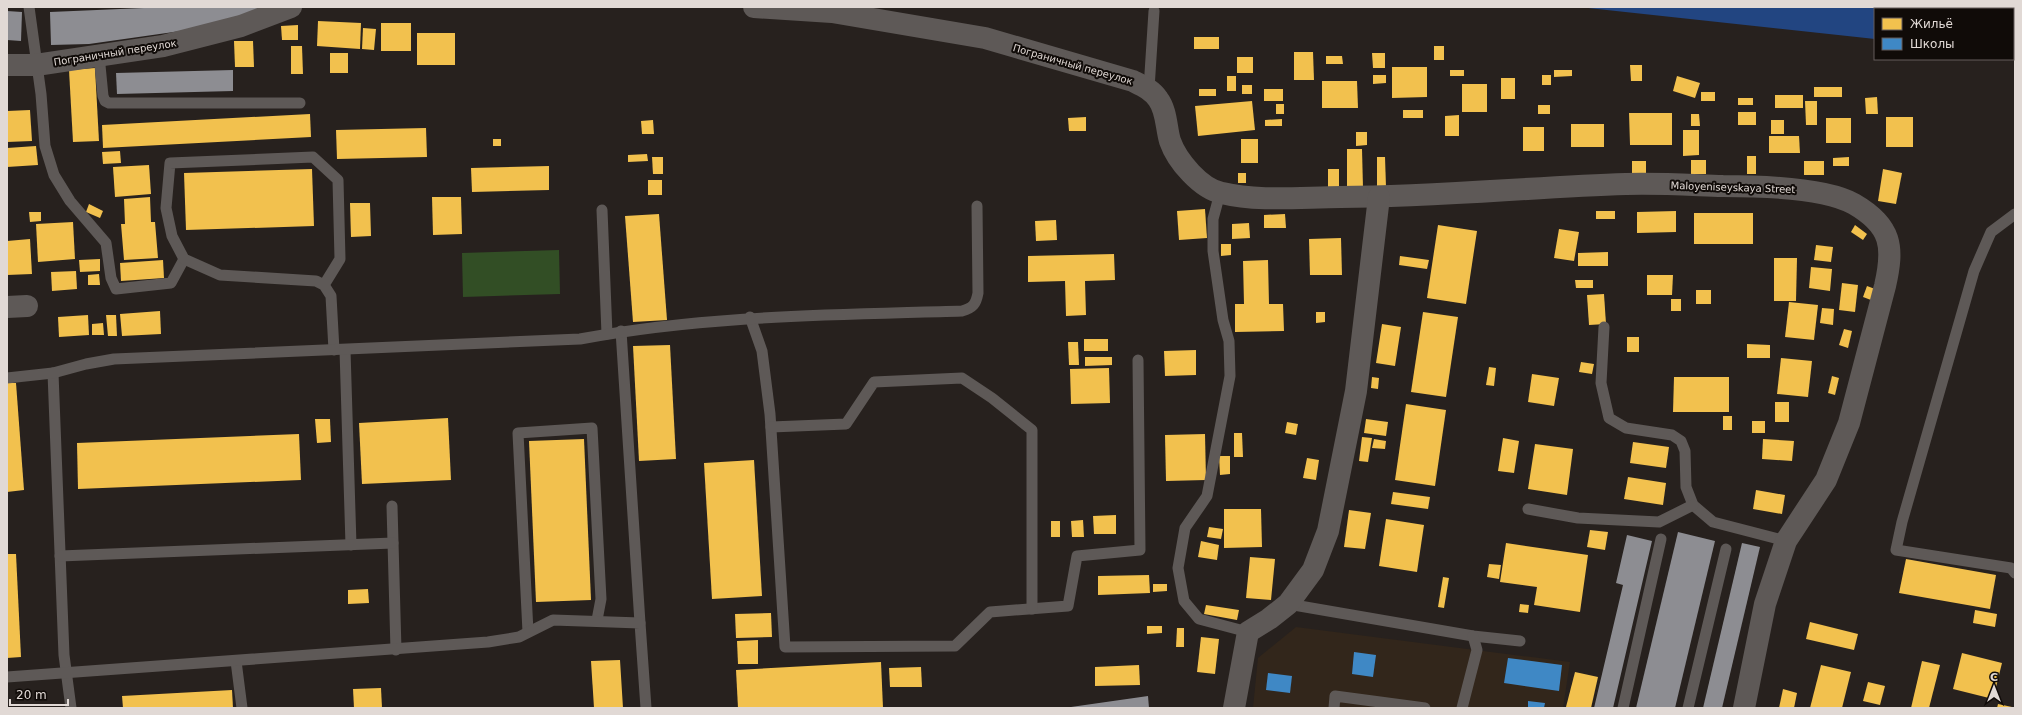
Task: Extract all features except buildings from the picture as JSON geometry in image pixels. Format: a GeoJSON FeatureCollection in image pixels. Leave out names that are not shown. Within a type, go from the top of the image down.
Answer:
{"type":"FeatureCollection","features":[{"type":"Feature","properties":{"kind":"street","name":"Пограничный переулок"},"geometry":{"type":"LineString","coordinates":[[7,65],[36,65],[163,46],[234,28],[291,7]]}},
{"type":"Feature","properties":{"kind":"street","name":"Пограничный переулок"},"geometry":{"type":"LineString","coordinates":[[754,7],[832,12],[985,38],[1127,79],[1149,89],[1160,100],[1170,140],[1177,157],[1204,184],[1220,193],[1252,197],[1380,197]]}},
{"type":"Feature","properties":{"kind":"street","name":"Maloyeniseyskaya Street"},"geometry":{"type":"LineString","coordinates":[[1380,197],[1627,184],[1758,186],[1816,192],[1853,203],[1874,218],[1885,234],[1891,248],[1890,265],[1853,408],[1826,480],[1786,541],[1765,604],[1744,708]]}},
{"type":"Feature","properties":{"kind":"street"},"geometry":{"type":"LineString","coordinates":[[1234,708],[1248,632],[1269,619],[1288,604],[1312,570],[1328,531],[1356,391],[1380,197]]}},
{"type":"Feature","properties":{"kind":"lane"},"geometry":{"type":"LineString","coordinates":[[29,7],[41,94],[45,146],[54,175],[70,201],[106,243],[111,278],[116,289],[171,283],[184,259]]}},
{"type":"Feature","properties":{"kind":"lane"},"geometry":{"type":"LineString","coordinates":[[1149,89],[1154,11]]}},
{"type":"Feature","properties":{"kind":"lane"},"geometry":{"type":"LineString","coordinates":[[99,55],[103,96],[105,101],[109,103],[300,103]]}},
{"type":"Feature","properties":{"kind":"lane"},"geometry":{"type":"LineString","coordinates":[[324,285],[340,259],[338,180],[313,157],[170,163],[166,208],[172,236],[184,259],[220,275],[316,281],[324,285],[331,296],[340,350],[351,545]]}},
{"type":"Feature","properties":{"kind":"lane"},"geometry":{"type":"LineString","coordinates":[[1220,193],[1213,219],[1213,251],[1223,320],[1229,341],[1230,376],[1207,496],[1185,528],[1178,568],[1184,601],[1199,619],[1248,632]]}},
{"type":"Feature","properties":{"kind":"lane"},"geometry":{"type":"LineString","coordinates":[[7,378],[53,373],[86,364],[114,359],[580,339],[621,331],[750,317],[962,311],[970,308],[977,302],[977,206]]}},
{"type":"Feature","properties":{"kind":"lane"},"geometry":{"type":"LineString","coordinates":[[602,210],[607,334]]}},
{"type":"Feature","properties":{"kind":"lane"},"geometry":{"type":"LineString","coordinates":[[2015,214],[1991,232],[1974,271],[1902,522],[1896,550],[2011,568],[2015,573]]}},
{"type":"Feature","properties":{"kind":"lane"},"geometry":{"type":"LineString","coordinates":[[750,317],[762,351],[772,427],[785,647],[956,646],[990,612],[1068,606],[1077,556],[1140,550],[1138,360]]}},
{"type":"Feature","properties":{"kind":"lane"},"geometry":{"type":"LineString","coordinates":[[1604,327],[1601,383],[1609,418],[1626,428],[1672,435],[1680,441],[1685,451],[1686,487],[1693,505],[1713,522],[1786,541]]}},
{"type":"Feature","properties":{"kind":"lane"},"geometry":{"type":"LineString","coordinates":[[621,331],[646,708]]}},
{"type":"Feature","properties":{"kind":"lane"},"geometry":{"type":"LineString","coordinates":[[53,373],[64,655],[71,708]]}},
{"type":"Feature","properties":{"kind":"lane"},"geometry":{"type":"LineString","coordinates":[[772,427],[846,424],[874,382],[962,378],[992,398],[1032,430],[1032,609]]}},
{"type":"Feature","properties":{"kind":"lane"},"geometry":{"type":"LineString","coordinates":[[528,632],[518,433],[592,428],[602,599],[597,620]]}},
{"type":"Feature","properties":{"kind":"lane"},"geometry":{"type":"LineString","coordinates":[[1528,509],[1578,518],[1659,522],[1693,505]]}},
{"type":"Feature","properties":{"kind":"lane"},"geometry":{"type":"LineString","coordinates":[[392,506],[396,650]]}},
{"type":"Feature","properties":{"kind":"lane"},"geometry":{"type":"LineString","coordinates":[[1623,708],[1661,539]]}},
{"type":"Feature","properties":{"kind":"lane"},"geometry":{"type":"LineString","coordinates":[[60,556],[393,543]]}},
{"type":"Feature","properties":{"kind":"lane"},"geometry":{"type":"LineString","coordinates":[[1688,708],[1726,549]]}},
{"type":"Feature","properties":{"kind":"lane"},"geometry":{"type":"LineString","coordinates":[[1288,604],[1473,636],[1520,641]]}},
{"type":"Feature","properties":{"kind":"lane"},"geometry":{"type":"LineString","coordinates":[[7,677],[396,650],[488,642],[519,637],[553,620],[597,620],[640,623]]}},
{"type":"Feature","properties":{"kind":"lane"},"geometry":{"type":"LineString","coordinates":[[1462,708],[1477,650],[1473,636]]}},
{"type":"Feature","properties":{"kind":"lane"},"geometry":{"type":"LineString","coordinates":[[236,661],[242,708]]}},
{"type":"Feature","properties":{"kind":"lane"},"geometry":{"type":"LineString","coordinates":[[1334,708],[1335,696],[1425,708]]}},
{"type":"Feature","properties":{"kind":"shaded area"},"geometry":{"type":"Polygon","coordinates":[[[1296,627],[1570,662],[1563,708],[1253,708],[1258,658],[1296,627]]]}},
{"type":"Feature","properties":{"kind":"green space"},"geometry":{"type":"Polygon","coordinates":[[[559,250],[560,294],[463,297],[462,253],[559,250]]]}},
{"type":"Feature","properties":{"kind":"water"},"geometry":{"type":"Polygon","coordinates":[[[1579,7],[2015,7],[2015,54],[2014,8],[1874,8],[1874,39],[1579,7]]]}}]}
